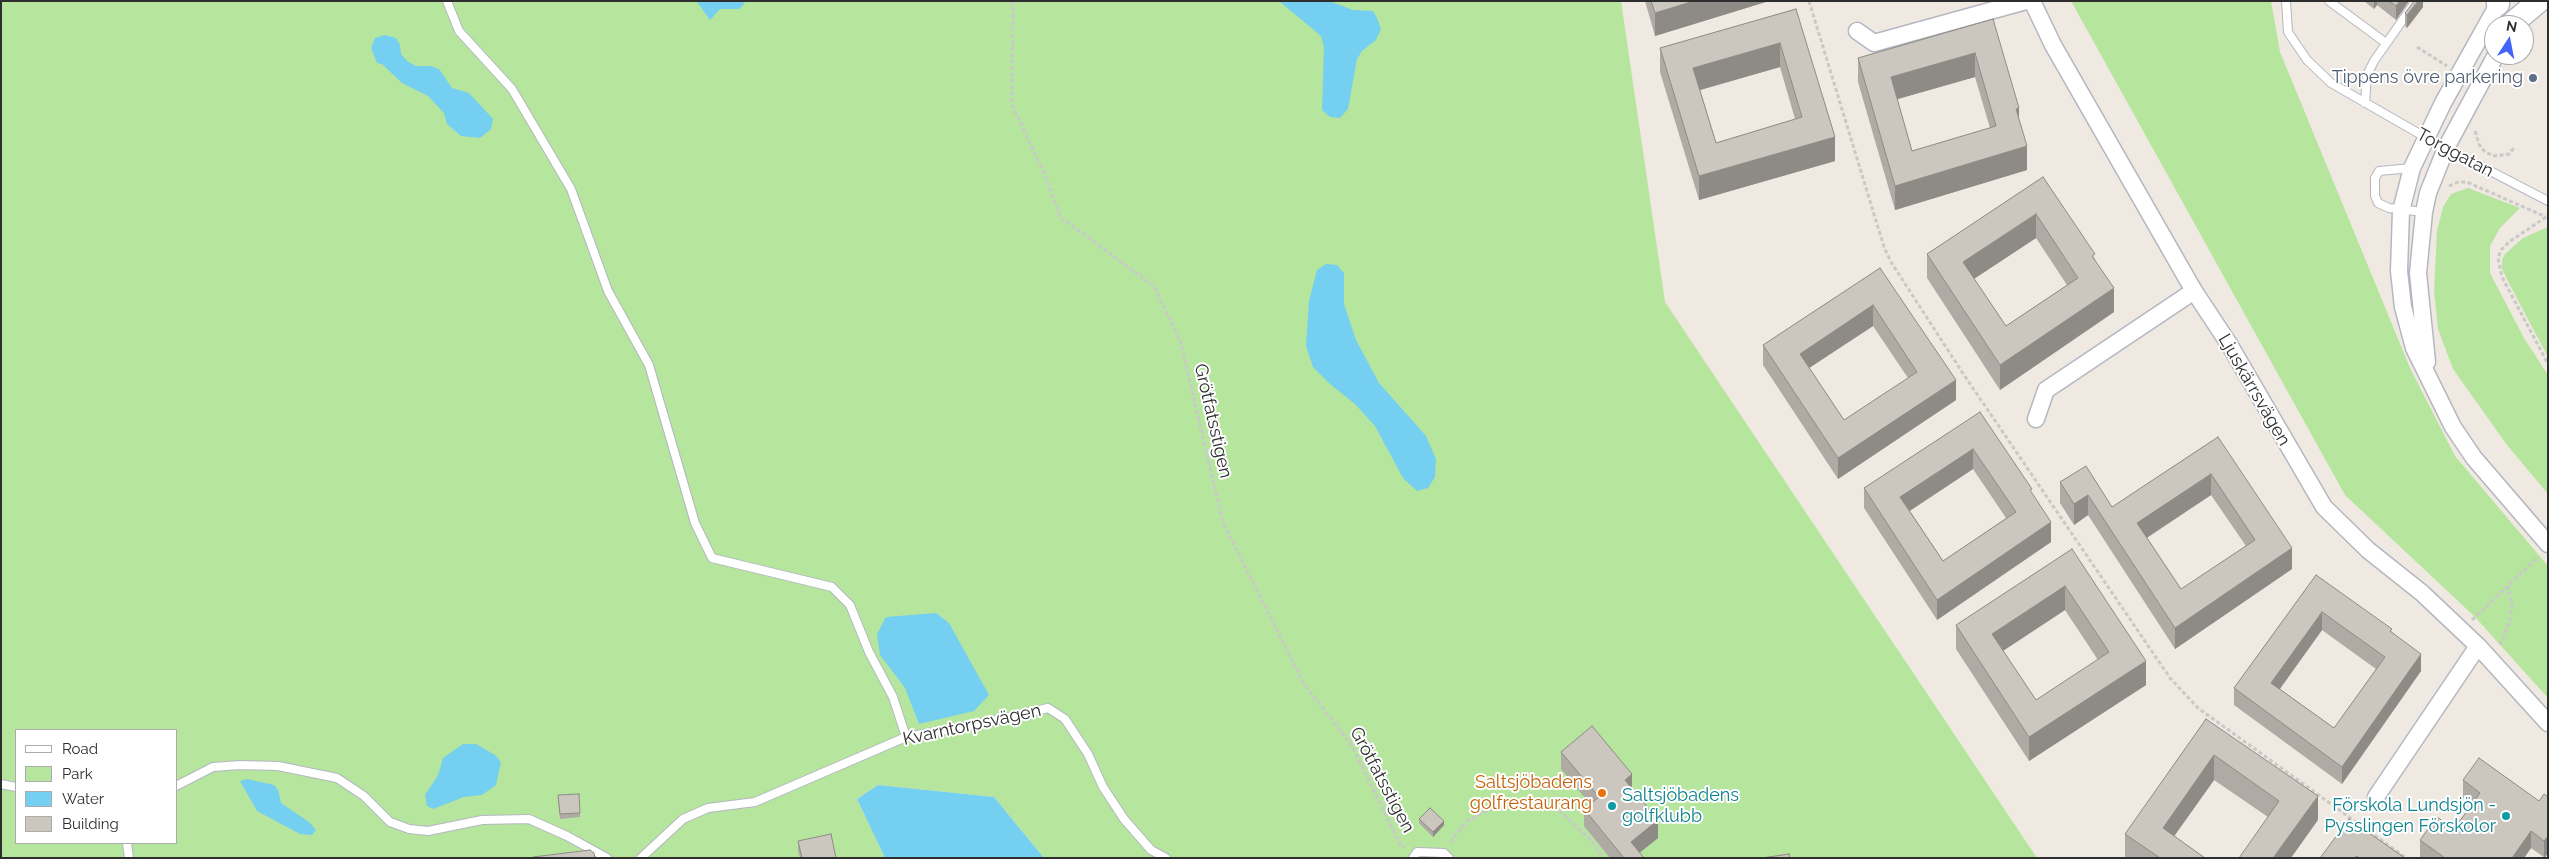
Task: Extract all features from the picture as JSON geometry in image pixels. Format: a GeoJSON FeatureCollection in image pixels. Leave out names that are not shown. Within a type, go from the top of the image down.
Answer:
{"type":"FeatureCollection","features":[{"type":"Feature","properties":{"kind":"main road"},"geometry":{"type":"LineString","coordinates":[[2524,15],[2539,1]]}},
{"type":"Feature","properties":{"kind":"street"},"geometry":{"type":"LineString","coordinates":[[1857,31],[1874,43],[2026,1]]}},
{"type":"Feature","properties":{"kind":"street","name":"Ljuskärrsvägen"},"geometry":{"type":"LineString","coordinates":[[2032,1],[2053,45],[2194,290],[2229,344],[2324,507],[2368,550],[2422,593],[2484,651],[2548,723]]}},
{"type":"Feature","properties":{"kind":"street"},"geometry":{"type":"LineString","coordinates":[[2519,15],[2526,1]]}},
{"type":"Feature","properties":{"kind":"street"},"geometry":{"type":"LineString","coordinates":[[2498,2],[2425,137],[2412,168],[2401,211],[2399,271],[2403,307],[2414,348],[2431,386],[2453,427],[2474,458],[2544,549]]}},
{"type":"Feature","properties":{"kind":"street"},"geometry":{"type":"LineString","coordinates":[[2431,386],[2422,329],[2418,273],[2424,212],[2428,193],[2446,148],[2491,65]]}},
{"type":"Feature","properties":{"kind":"street"},"geometry":{"type":"LineString","coordinates":[[2036,419],[2046,390],[2194,290]]}},
{"type":"Feature","properties":{"kind":"street"},"geometry":{"type":"LineString","coordinates":[[2376,797],[2484,651]]}},
{"type":"Feature","properties":{"kind":"lane"},"geometry":{"type":"LineString","coordinates":[[447,1],[459,30],[512,89],[571,189],[608,290],[649,365],[695,523],[712,558],[832,587],[850,605],[869,652],[893,697],[906,737]]}},
{"type":"Feature","properties":{"kind":"lane","name":"Torggatan"},"geometry":{"type":"LineString","coordinates":[[2286,1],[2288,32],[2307,60],[2330,84],[2425,137],[2548,200]]}},
{"type":"Feature","properties":{"kind":"lane"},"geometry":{"type":"LineString","coordinates":[[2329,1],[2386,43]]}},
{"type":"Feature","properties":{"kind":"lane"},"geometry":{"type":"LineString","coordinates":[[2365,103],[2367,75],[2374,61],[2416,1]]}},
{"type":"Feature","properties":{"kind":"lane"},"geometry":{"type":"LineString","coordinates":[[2412,168],[2379,171],[2373,186],[2378,203],[2401,211],[2424,212]]}},
{"type":"Feature","properties":{"kind":"lane","name":"Kvarntorpsvägen"},"geometry":{"type":"LineString","coordinates":[[642,858],[683,819],[708,808],[755,802],[906,737],[974,725],[1048,708],[1065,719],[1088,754],[1103,788],[1124,819],[1151,850],[1166,858]]}},
{"type":"Feature","properties":{"kind":"lane"},"geometry":{"type":"LineString","coordinates":[[178,785],[213,767],[240,764],[278,766],[337,778],[364,796],[390,822],[409,830],[428,830],[482,820],[529,820],[567,836],[607,858]]}},
{"type":"Feature","properties":{"kind":"lane"},"geometry":{"type":"LineString","coordinates":[[1,784],[15,787]]}},
{"type":"Feature","properties":{"kind":"lane"},"geometry":{"type":"LineString","coordinates":[[127,844],[130,858]]}},
{"type":"Feature","properties":{"kind":"lane"},"geometry":{"type":"LineString","coordinates":[[1415,855],[1446,856]]}},
{"type":"Feature","properties":{"kind":"path","name":"Grötfatsstigen"},"geometry":{"type":"LineString","coordinates":[[1013,1],[1011,35],[1012,105],[1045,175],[1060,218],[1154,286],[1180,340],[1222,523],[1304,684],[1351,744],[1401,846],[1415,855]]}},
{"type":"Feature","properties":{"kind":"path"},"geometry":{"type":"LineString","coordinates":[[1809,1],[1884,247],[1891,262],[1964,375],[2170,678],[2198,708],[2406,858]]}},
{"type":"Feature","properties":{"kind":"path"},"geometry":{"type":"LineString","coordinates":[[2418,47],[2447,66]]}},
{"type":"Feature","properties":{"kind":"path"},"geometry":{"type":"LineString","coordinates":[[2475,126],[2475,134],[2479,144],[2493,156],[2509,154],[2514,148]]}},
{"type":"Feature","properties":{"kind":"path"},"geometry":{"type":"LineString","coordinates":[[2446,189],[2452,184],[2467,182],[2546,217],[2509,242],[2501,250],[2498,258],[2502,277],[2548,364]]}},
{"type":"Feature","properties":{"kind":"path"},"geometry":{"type":"LineString","coordinates":[[2472,620],[2544,549]]}},
{"type":"Feature","properties":{"kind":"path"},"geometry":{"type":"LineString","coordinates":[[2484,651],[2504,640],[2512,605],[2508,586]]}},
{"type":"Feature","properties":{"kind":"path"},"geometry":{"type":"LineString","coordinates":[[1446,856],[1454,835],[1467,821],[1493,808],[1523,802],[1560,811],[1591,840],[1603,858]]}},
{"type":"Feature","properties":{"kind":"green space"},"geometry":{"type":"Polygon","coordinates":[[[1,1],[1621,1],[1665,302],[2037,858],[1044,858],[994,797],[878,785],[857,799],[885,858],[1,858],[1,1]]]}},
{"type":"Feature","properties":{"kind":"green space"},"geometry":{"type":"Polygon","coordinates":[[[2071,1],[2271,1],[2280,52],[2410,368],[2455,456],[2548,566],[2548,698],[2475,617],[2345,495],[2071,1]]]}},
{"type":"Feature","properties":{"kind":"green space"},"geometry":{"type":"Polygon","coordinates":[[[2468,188],[2520,208],[2500,228],[2490,246],[2490,273],[2524,338],[2548,375],[2548,494],[2507,445],[2453,369],[2438,329],[2434,291],[2437,231],[2443,207],[2451,194],[2468,188]]]}},
{"type":"Feature","properties":{"kind":"green space"},"geometry":{"type":"Polygon","coordinates":[[[2548,227],[2548,357],[2502,269],[2502,260],[2505,254],[2523,238],[2548,227]]]}},
{"type":"Feature","properties":{"kind":"water"},"geometry":{"type":"Polygon","coordinates":[[[743,1],[745,3],[739,9],[720,9],[710,20],[697,2],[743,1]]]}},
{"type":"Feature","properties":{"kind":"water"},"geometry":{"type":"Polygon","coordinates":[[[1279,1],[1329,1],[1353,10],[1373,11],[1377,18],[1381,29],[1376,40],[1362,51],[1357,59],[1348,109],[1340,118],[1330,117],[1322,110],[1324,47],[1321,36],[1279,1]]]}},
{"type":"Feature","properties":{"kind":"water"},"geometry":{"type":"Polygon","coordinates":[[[385,35],[396,38],[400,45],[401,54],[407,61],[416,66],[431,66],[439,69],[452,88],[469,93],[493,119],[491,129],[480,138],[461,136],[447,124],[444,113],[428,96],[402,83],[382,64],[377,63],[371,48],[375,38],[385,35]]]}},
{"type":"Feature","properties":{"kind":"water"},"geometry":{"type":"Polygon","coordinates":[[[1326,264],[1337,265],[1344,273],[1344,304],[1356,340],[1379,383],[1426,436],[1436,459],[1435,477],[1428,488],[1417,491],[1403,478],[1375,426],[1355,404],[1330,384],[1313,367],[1306,346],[1309,301],[1317,270],[1326,264]]]}},
{"type":"Feature","properties":{"kind":"water"},"geometry":{"type":"Polygon","coordinates":[[[936,613],[949,623],[989,695],[974,711],[919,724],[905,688],[880,655],[877,634],[886,617],[936,613]]]}},
{"type":"Feature","properties":{"kind":"water"},"geometry":{"type":"Polygon","coordinates":[[[463,744],[476,744],[495,755],[501,762],[496,785],[482,795],[464,797],[433,809],[427,806],[425,795],[438,775],[443,758],[463,744]]]}},
{"type":"Feature","properties":{"kind":"water"},"geometry":{"type":"Polygon","coordinates":[[[247,779],[274,785],[278,790],[281,803],[309,822],[316,830],[312,835],[300,834],[257,811],[240,781],[247,779]]]}},
{"type":"Feature","properties":{"kind":"water"},"geometry":{"type":"Polygon","coordinates":[[[878,785],[994,797],[1044,858],[885,858],[857,799],[878,785]]]}},
{"type":"Feature","properties":{"kind":"building"},"geometry":{"type":"Polygon","coordinates":[[[1651,1],[1694,1],[1655,13],[1651,1]]]}},
{"type":"Feature","properties":{"kind":"building"},"geometry":{"type":"Polygon","coordinates":[[[2389,1],[2400,1],[2396,6],[2389,1]]]}},
{"type":"Feature","properties":{"kind":"building"},"geometry":{"type":"Polygon","coordinates":[[[2414,1],[2418,1],[2407,15],[2405,13],[2414,1]]]}},
{"type":"Feature","properties":{"kind":"building"},"geometry":{"type":"Polygon","coordinates":[[[1796,9],[1835,137],[1699,176],[1660,48],[1796,9]],[[1780,43],[1693,68],[1716,143],[1802,117],[1780,43]]]}},
{"type":"Feature","properties":{"kind":"building"},"geometry":{"type":"Polygon","coordinates":[[[1993,19],[2019,108],[2016,109],[2027,146],[1895,186],[1858,58],[1993,19]],[[1975,53],[1891,77],[1912,151],[1996,126],[1975,53]]]}},
{"type":"Feature","properties":{"kind":"building"},"geometry":{"type":"Polygon","coordinates":[[[2043,177],[2095,254],[2092,256],[2114,288],[2000,365],[1927,254],[2043,177]],[[2036,214],[1963,262],[2006,326],[2078,278],[2036,214]]]}},
{"type":"Feature","properties":{"kind":"building"},"geometry":{"type":"Polygon","coordinates":[[[1880,268],[1956,380],[1838,458],[1763,345],[1880,268]],[[1873,305],[1800,354],[1844,420],[1917,372],[1873,305]]]}},
{"type":"Feature","properties":{"kind":"building"},"geometry":{"type":"Polygon","coordinates":[[[1980,412],[2032,489],[2030,490],[2051,522],[1937,600],[1864,488],[1980,412]],[[1973,449],[1900,497],[1943,561],[2016,512],[1973,449]]]}},
{"type":"Feature","properties":{"kind":"building"},"geometry":{"type":"Polygon","coordinates":[[[2218,437],[2292,548],[2175,628],[2088,495],[2074,504],[2060,482],[2086,466],[2112,507],[2218,437]],[[2211,474],[2137,523],[2181,589],[2255,540],[2211,474]]]}},
{"type":"Feature","properties":{"kind":"building"},"geometry":{"type":"Polygon","coordinates":[[[2072,549],[2146,661],[2029,737],[1956,625],[2072,549]],[[2065,586],[1992,634],[2036,700],[2109,652],[2065,586]]]}},
{"type":"Feature","properties":{"kind":"building"},"geometry":{"type":"Polygon","coordinates":[[[2316,575],[2392,629],[2390,631],[2421,654],[2342,767],[2234,688],[2316,575]],[[2322,612],[2271,683],[2334,728],[2385,657],[2322,612]]]}},
{"type":"Feature","properties":{"kind":"building"},"geometry":{"type":"Polygon","coordinates":[[[2206,719],[2318,796],[2273,858],[2239,858],[2279,801],[2214,755],[2163,828],[2205,858],[2160,858],[2125,834],[2206,719]]]}},
{"type":"Feature","properties":{"kind":"building","name":"Saltsjöbadens golfklubb"},"geometry":{"type":"Polygon","coordinates":[[[1592,726],[1632,774],[1625,780],[1658,820],[1631,842],[1644,858],[1624,858],[1584,809],[1599,797],[1561,752],[1592,726]]]}},
{"type":"Feature","properties":{"kind":"building","name":"Förskola Lundsjön - Pysslingen Förskolor"},"geometry":{"type":"Polygon","coordinates":[[[2479,758],[2539,801],[2544,794],[2548,797],[2548,836],[2544,841],[2531,831],[2512,858],[2445,858],[2420,840],[2437,817],[2454,829],[2480,793],[2463,780],[2479,758]]]}},
{"type":"Feature","properties":{"kind":"building"},"geometry":{"type":"Polygon","coordinates":[[[579,794],[580,813],[560,814],[558,795],[579,794]]]}},
{"type":"Feature","properties":{"kind":"building"},"geometry":{"type":"Polygon","coordinates":[[[1430,808],[1444,821],[1433,832],[1419,819],[1430,808]]]}},
{"type":"Feature","properties":{"kind":"building"},"geometry":{"type":"Polygon","coordinates":[[[2349,819],[2405,858],[2360,858],[2356,856],[2355,858],[2320,858],[2349,819]]]}},
{"type":"Feature","properties":{"kind":"building"},"geometry":{"type":"Polygon","coordinates":[[[831,834],[836,858],[802,858],[798,841],[831,834]]]}},
{"type":"Feature","properties":{"kind":"building"},"geometry":{"type":"Polygon","coordinates":[[[590,850],[594,853],[595,858],[533,858],[533,857],[590,850]]]}},
{"type":"Feature","properties":{"kind":"building"},"geometry":{"type":"Polygon","coordinates":[[[1789,854],[1790,858],[1762,858],[1789,854]]]}},
{"type":"Feature","properties":{"kind":"place","name":"Tippens övre parkering"},"geometry":{"type":"Point","coordinates":[2533,78]}},
{"type":"Feature","properties":{"kind":"place","name":"Saltsjöbadens golfrestaurang"},"geometry":{"type":"Point","coordinates":[1602,793]}},
{"type":"Feature","properties":{"kind":"place","name":"Saltsjöbadens golfklubb"},"geometry":{"type":"Point","coordinates":[1612,806]}},
{"type":"Feature","properties":{"kind":"place","name":"Förskola Lundsjön - Pysslingen Förskolor"},"geometry":{"type":"Point","coordinates":[2506,816]}}]}
